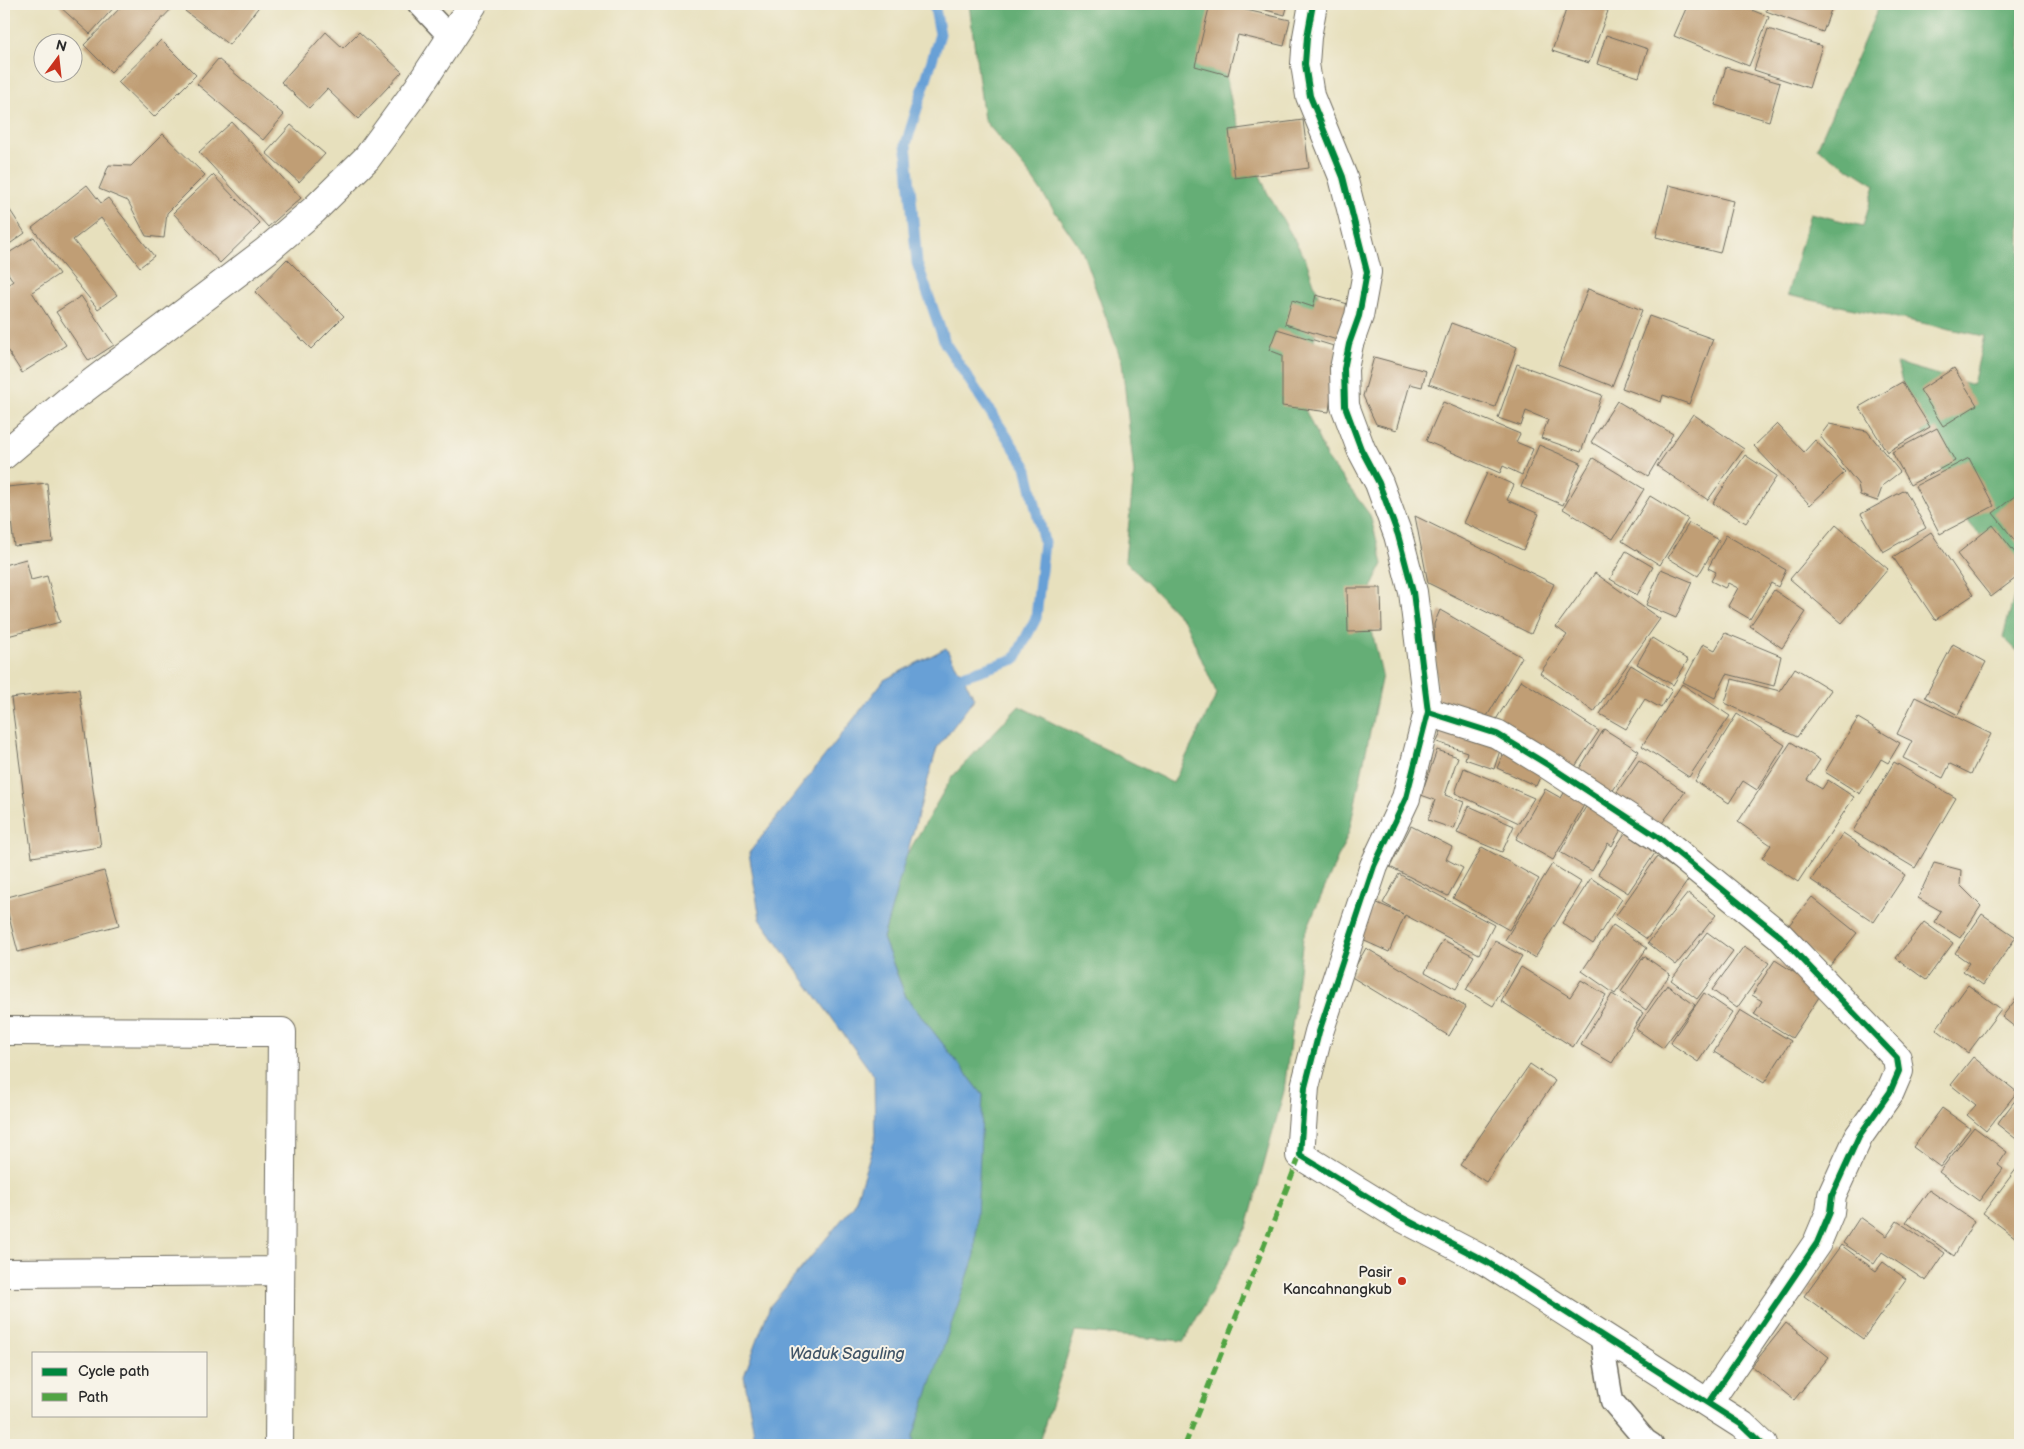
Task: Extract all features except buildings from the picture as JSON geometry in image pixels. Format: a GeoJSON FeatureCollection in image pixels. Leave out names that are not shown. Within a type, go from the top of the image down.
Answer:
{"type":"FeatureCollection","features":[{"type":"Feature","properties":{"kind":"street"},"geometry":{"type":"LineString","coordinates":[[4,455],[69,400],[266,251],[314,210],[367,158],[452,39],[473,4]]}},
{"type":"Feature","properties":{"kind":"street"},"geometry":{"type":"LineString","coordinates":[[1313,4],[1306,37],[1305,64],[1310,96],[1343,177],[1367,272],[1359,316],[1349,344],[1344,368],[1345,406],[1361,448],[1379,482],[1398,535],[1413,592],[1428,712],[1406,798],[1374,866],[1319,1032],[1305,1087],[1300,1155],[1399,1216],[1487,1262],[1742,1425],[1763,1445]]}},
{"type":"Feature","properties":{"kind":"street"},"geometry":{"type":"LineString","coordinates":[[1428,712],[1497,734],[1658,837],[1780,936],[1898,1058],[1899,1071],[1890,1092],[1859,1136],[1832,1195],[1830,1212],[1817,1243],[1708,1403]]}},
{"type":"Feature","properties":{"kind":"street"},"geometry":{"type":"LineString","coordinates":[[4,1031],[282,1032],[279,1445]]}},
{"type":"Feature","properties":{"kind":"street"},"geometry":{"type":"LineString","coordinates":[[4,1273],[280,1271]]}},
{"type":"Feature","properties":{"kind":"lane"},"geometry":{"type":"LineString","coordinates":[[419,4],[452,39]]}},
{"type":"Feature","properties":{"kind":"lane"},"geometry":{"type":"LineString","coordinates":[[1601,1335],[1612,1401],[1652,1445]]}},
{"type":"Feature","properties":{"kind":"green space"},"geometry":{"type":"Polygon","coordinates":[[[969,4],[1217,4],[1214,15],[1233,110],[1267,192],[1306,260],[1320,301],[1304,407],[1327,458],[1370,515],[1383,564],[1365,600],[1382,675],[1349,832],[1303,938],[1284,1091],[1247,1227],[1184,1341],[1075,1332],[1038,1445],[913,1445],[912,1436],[983,1095],[906,997],[883,938],[905,858],[952,777],[1019,706],[1173,783],[1217,694],[1185,622],[1125,560],[1134,473],[1122,362],[1082,251],[1027,171],[984,120],[969,4]]]}},
{"type":"Feature","properties":{"kind":"green space"},"geometry":{"type":"Polygon","coordinates":[[[1880,4],[2020,4],[2020,654],[2003,637],[2019,578],[1970,524],[1908,404],[1897,363],[1973,385],[1984,336],[1787,295],[1810,213],[1863,226],[1875,185],[1817,148],[1880,4]]]}},
{"type":"Feature","properties":{"kind":"water","name":"Waduk Saguling"},"geometry":{"type":"Polygon","coordinates":[[[946,648],[975,698],[937,748],[883,938],[906,997],[983,1095],[975,1255],[913,1436],[913,1445],[756,1445],[744,1376],[770,1306],[854,1205],[875,1140],[874,1076],[760,919],[749,853],[884,680],[946,648]]]}},
{"type":"Feature","properties":{"kind":"waterway"},"geometry":{"type":"LineString","coordinates":[[934,4],[940,34],[906,144],[917,263],[945,343],[1026,466],[1044,542],[1036,618],[1015,659],[963,676],[952,687]]}},
{"type":"Feature","properties":{"kind":"marked path"},"geometry":{"type":"LineString","coordinates":[[1185,1445],[1300,1155]]}},
{"type":"Feature","properties":{"kind":"cycle path"},"geometry":{"type":"LineString","coordinates":[[1313,4],[1307,37],[1305,64],[1310,96],[1343,177],[1367,272],[1359,316],[1349,344],[1344,369],[1345,406],[1361,449],[1379,483],[1398,535],[1413,592],[1428,712],[1406,798],[1374,866],[1319,1032],[1305,1087],[1300,1155],[1399,1216],[1487,1262],[1742,1425],[1763,1445]]}},
{"type":"Feature","properties":{"kind":"cycle path"},"geometry":{"type":"LineString","coordinates":[[1428,712],[1497,734],[1658,837],[1780,936],[1897,1058],[1899,1071],[1890,1092],[1859,1136],[1832,1195],[1830,1212],[1817,1243],[1708,1403]]}},
{"type":"Feature","properties":{"kind":"place","name":"Pasir Kancahnangkub"},"geometry":{"type":"Point","coordinates":[1402,1281]}}]}
